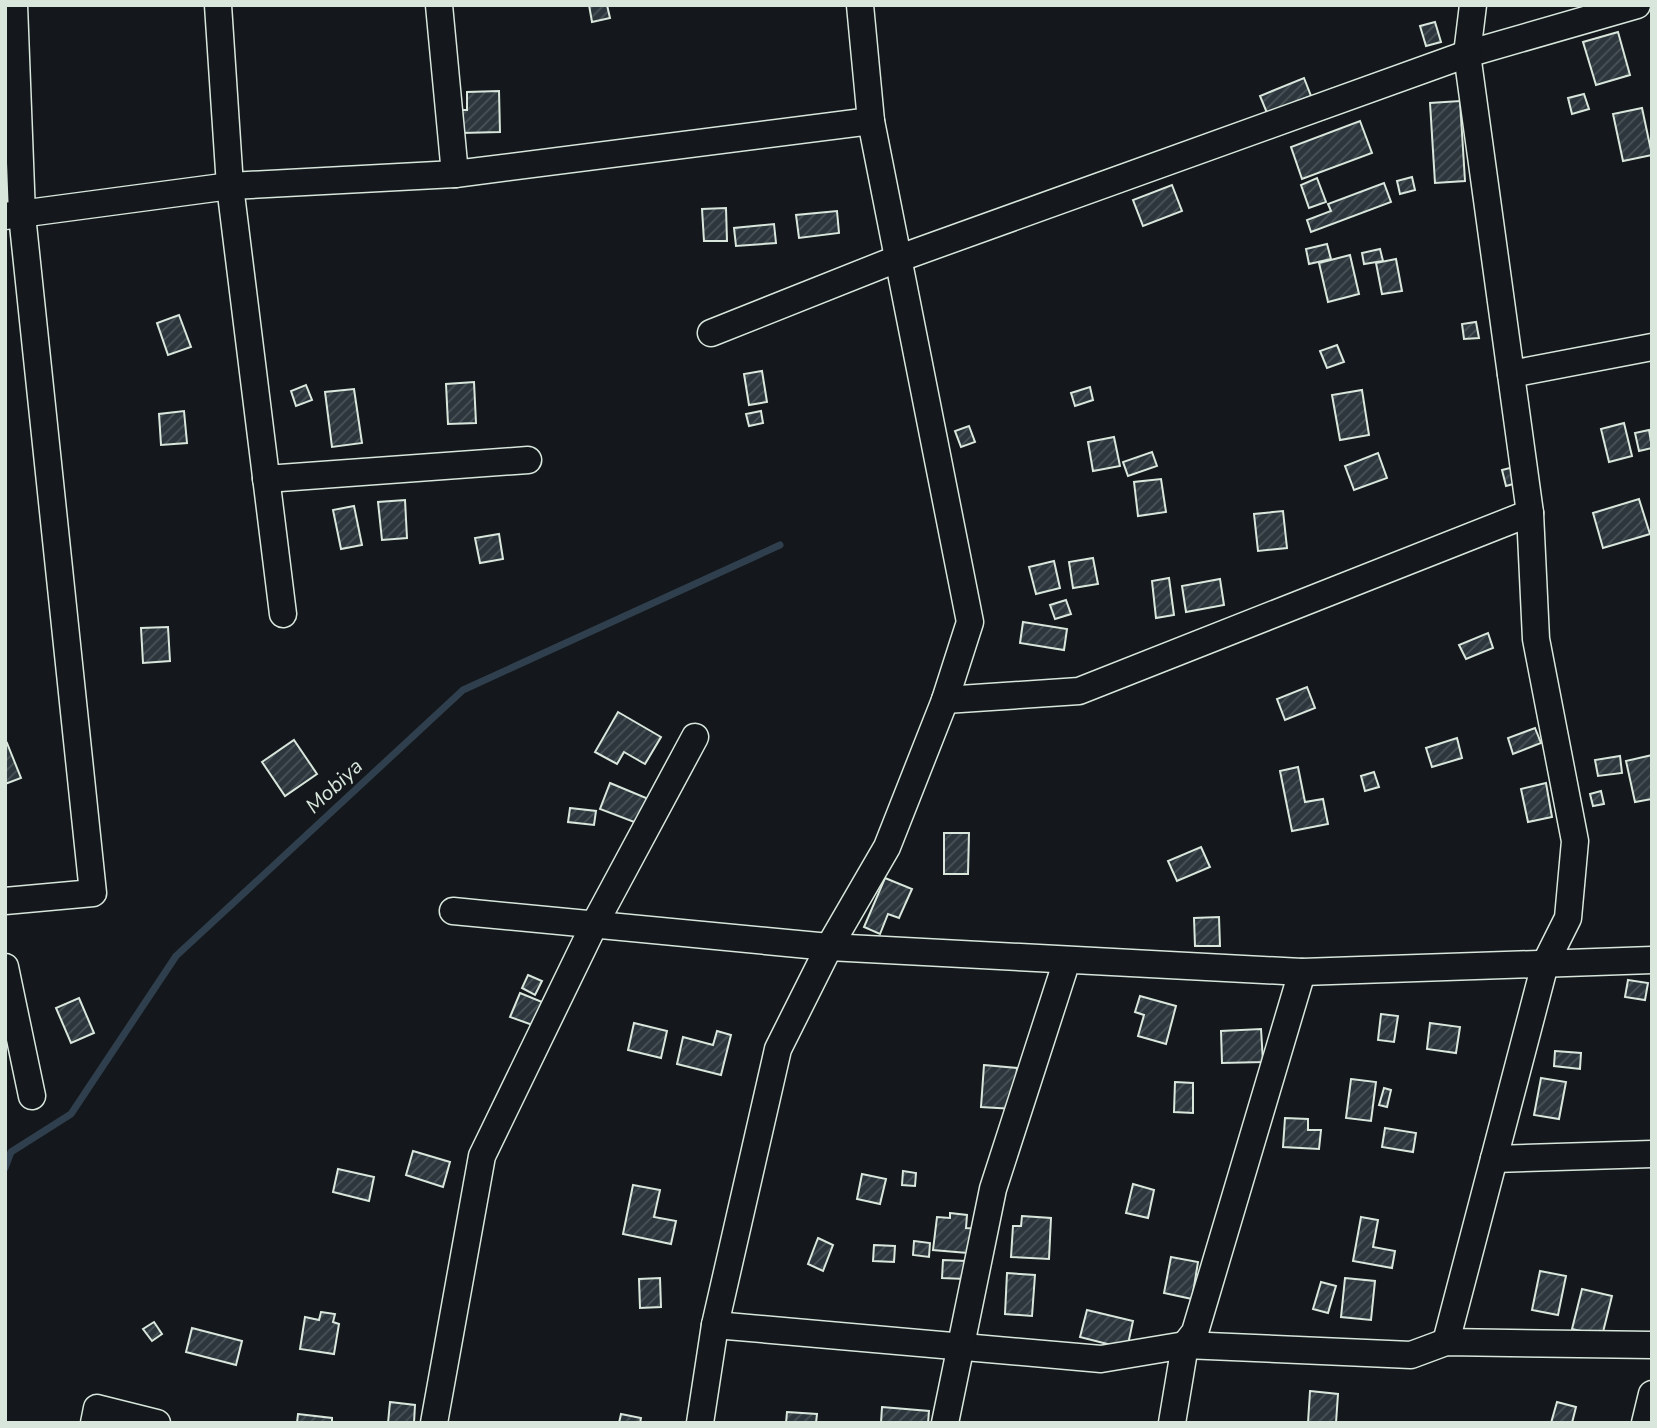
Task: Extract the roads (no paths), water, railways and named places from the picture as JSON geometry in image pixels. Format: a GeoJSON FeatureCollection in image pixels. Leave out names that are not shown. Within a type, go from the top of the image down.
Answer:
{"type":"FeatureCollection","features":[{"type":"Feature","properties":{"kind":"street"},"geometry":{"type":"LineString","coordinates":[[5,901],[93,893],[13,215],[14,5]]}},
{"type":"Feature","properties":{"kind":"street"},"geometry":{"type":"LineString","coordinates":[[218,5],[230,186],[283,614]]}},
{"type":"Feature","properties":{"kind":"street"},"geometry":{"type":"LineString","coordinates":[[439,5],[455,174]]}},
{"type":"Feature","properties":{"kind":"street"},"geometry":{"type":"LineString","coordinates":[[701,1423],[715,1325],[778,1049],[829,947],[887,847],[945,700],[970,622],[871,121],[860,5]]}},
{"type":"Feature","properties":{"kind":"street"},"geometry":{"type":"LineString","coordinates":[[1446,1342],[1545,964],[1568,918],[1575,841],[1535,639],[1530,513],[1467,54],[1473,5]]}},
{"type":"Feature","properties":{"kind":"street"},"geometry":{"type":"LineString","coordinates":[[711,333],[897,259],[1467,54],[1637,5]]}},
{"type":"Feature","properties":{"kind":"street"},"geometry":{"type":"LineString","coordinates":[[13,215],[230,186],[455,174],[871,121]]}},
{"type":"Feature","properties":{"kind":"street"},"geometry":{"type":"LineString","coordinates":[[1511,374],[1652,346]]}},
{"type":"Feature","properties":{"kind":"street"},"geometry":{"type":"LineString","coordinates":[[267,479],[528,460]]}},
{"type":"Feature","properties":{"kind":"street"},"geometry":{"type":"LineString","coordinates":[[945,700],[1079,691],[1530,513]]}},
{"type":"Feature","properties":{"kind":"street"},"geometry":{"type":"LineString","coordinates":[[434,1423],[482,1156],[594,925],[695,737]]}},
{"type":"Feature","properties":{"kind":"street"},"geometry":{"type":"LineString","coordinates":[[453,911],[829,947],[1301,972],[1652,960]]}},
{"type":"Feature","properties":{"kind":"street"},"geometry":{"type":"LineString","coordinates":[[944,1423],[993,1189],[1067,960]]}},
{"type":"Feature","properties":{"kind":"street"},"geometry":{"type":"LineString","coordinates":[[1172,1423],[1185,1345],[1195,1332],[1301,972]]}},
{"type":"Feature","properties":{"kind":"street"},"geometry":{"type":"LineString","coordinates":[[6,974],[32,1096]]}},
{"type":"Feature","properties":{"kind":"street"},"geometry":{"type":"LineString","coordinates":[[1494,1159],[1652,1154]]}},
{"type":"Feature","properties":{"kind":"street"},"geometry":{"type":"LineString","coordinates":[[715,1325],[1101,1359],[1185,1345],[1411,1355],[1446,1342],[1652,1345]]}},
{"type":"Feature","properties":{"kind":"street"},"geometry":{"type":"LineString","coordinates":[[1645,1423],[1652,1394]]}},
{"type":"Feature","properties":{"kind":"street"},"geometry":{"type":"LineString","coordinates":[[93,1423],[97,1408],[157,1423]]}},
{"type":"Feature","properties":{"kind":"waterway","name":"Mobiya"},"geometry":{"type":"LineString","coordinates":[[5,1168],[11,1152],[71,1114],[176,956],[463,690],[780,545]]}}]}
